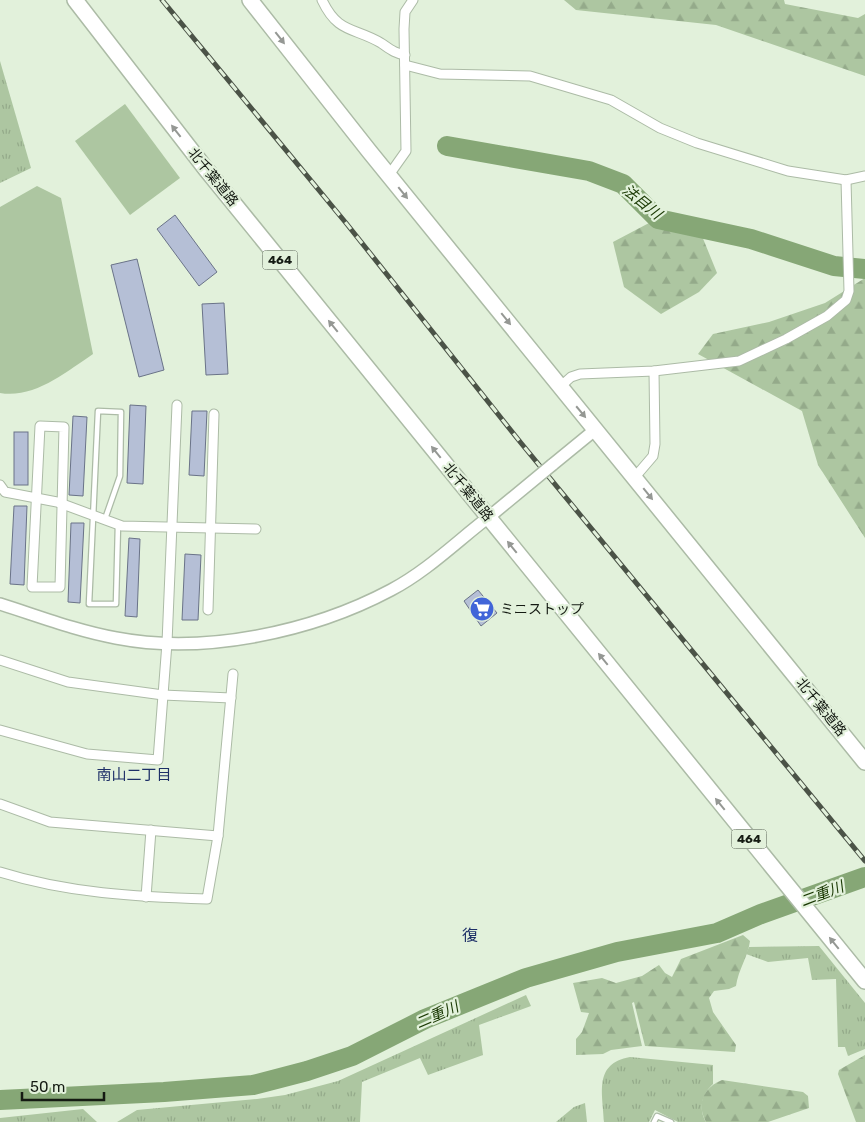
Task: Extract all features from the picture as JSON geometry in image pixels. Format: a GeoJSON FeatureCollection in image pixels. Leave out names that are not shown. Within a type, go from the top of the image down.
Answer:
{"type":"FeatureCollection","features":[{"type":"Feature","properties":{"kind":"highway","name":"北千葉道路"},"geometry":{"type":"LineString","coordinates":[[75,0],[205,168],[492,515],[634,697],[865,981]]}},
{"type":"Feature","properties":{"kind":"highway","name":"北千葉道路"},"geometry":{"type":"LineString","coordinates":[[250,0],[389,175],[561,386],[592,433],[634,477],[865,762]]}},
{"type":"Feature","properties":{"kind":"street"},"geometry":{"type":"LineString","coordinates":[[322,0],[334,18],[343,27],[380,43],[393,53],[405,56]]}},
{"type":"Feature","properties":{"kind":"street"},"geometry":{"type":"LineString","coordinates":[[389,175],[406,151],[405,12],[413,0]]}},
{"type":"Feature","properties":{"kind":"street"},"geometry":{"type":"LineString","coordinates":[[406,65],[440,74],[530,76],[611,100],[660,128],[697,143],[788,171],[846,180],[865,176]]}},
{"type":"Feature","properties":{"kind":"street"},"geometry":{"type":"LineString","coordinates":[[561,386],[571,377],[580,374],[654,371],[738,361],[786,339],[840,306],[846,300],[850,276],[846,180]]}},
{"type":"Feature","properties":{"kind":"street"},"geometry":{"type":"LineString","coordinates":[[634,477],[653,456],[655,444],[654,371]]}},
{"type":"Feature","properties":{"kind":"street"},"geometry":{"type":"LineString","coordinates":[[0,730],[87,754],[158,760],[167,643],[177,405]]}},
{"type":"Feature","properties":{"kind":"street"},"geometry":{"type":"LineString","coordinates":[[208,610],[214,414]]}},
{"type":"Feature","properties":{"kind":"street"},"geometry":{"type":"LineString","coordinates":[[40,426],[64,428],[64,504],[60,587],[32,587],[40,426]]}},
{"type":"Feature","properties":{"kind":"street"},"geometry":{"type":"LineString","coordinates":[[0,604],[116,638],[167,643],[199,642],[265,635],[302,625],[358,606],[392,590],[430,565],[592,433]]}},
{"type":"Feature","properties":{"kind":"street"},"geometry":{"type":"LineString","coordinates":[[0,485],[5,492],[38,496],[93,513],[118,524],[172,528],[256,529]]}},
{"type":"Feature","properties":{"kind":"street"},"geometry":{"type":"LineString","coordinates":[[0,660],[68,682],[163,695],[231,698]]}},
{"type":"Feature","properties":{"kind":"street"},"geometry":{"type":"LineString","coordinates":[[0,872],[29,881],[64,887],[146,897],[207,899],[218,836],[233,674]]}},
{"type":"Feature","properties":{"kind":"street"},"geometry":{"type":"LineString","coordinates":[[0,804],[50,822],[218,836]]}},
{"type":"Feature","properties":{"kind":"street"},"geometry":{"type":"LineString","coordinates":[[146,897],[151,830]]}},
{"type":"Feature","properties":{"kind":"lane"},"geometry":{"type":"LineString","coordinates":[[105,519],[120,476],[121,412],[98,411],[90,604],[116,604],[118,524]]}},
{"type":"Feature","properties":{"kind":"lane"},"geometry":{"type":"LineString","coordinates":[[654,1122],[657,1116],[671,1122]]}},
{"type":"Feature","properties":{"kind":"green space"},"geometry":{"type":"Polygon","coordinates":[[[564,0],[784,0],[785,4],[858,18],[865,14],[865,76],[716,25],[576,10],[564,0]]]}},
{"type":"Feature","properties":{"kind":"green space"},"geometry":{"type":"Polygon","coordinates":[[[0,61],[31,168],[0,183],[0,61]]]}},
{"type":"Feature","properties":{"kind":"green space"},"geometry":{"type":"Polygon","coordinates":[[[125,104],[180,178],[130,215],[75,141],[125,104]]]}},
{"type":"Feature","properties":{"kind":"green space"},"geometry":{"type":"Polygon","coordinates":[[[37,186],[61,198],[93,354],[61,376],[37,388],[13,394],[0,393],[0,207],[37,186]]]}},
{"type":"Feature","properties":{"kind":"green space"},"geometry":{"type":"Polygon","coordinates":[[[649,223],[702,236],[717,273],[699,292],[661,314],[624,287],[613,242],[649,223]]]}},
{"type":"Feature","properties":{"kind":"green space"},"geometry":{"type":"Polygon","coordinates":[[[865,278],[865,538],[818,465],[802,411],[698,354],[713,334],[769,322],[825,303],[865,278]]]}},
{"type":"Feature","properties":{"kind":"green space"},"geometry":{"type":"Polygon","coordinates":[[[743,935],[750,941],[736,986],[714,991],[709,998],[713,1012],[736,1045],[735,1052],[645,1046],[634,1002],[632,1003],[642,1046],[611,1050],[603,1054],[576,1055],[576,1039],[582,1032],[589,1013],[581,1012],[573,983],[602,978],[616,983],[642,976],[659,965],[665,973],[672,977],[681,959],[743,935]]]}},
{"type":"Feature","properties":{"kind":"green space"},"geometry":{"type":"Polygon","coordinates":[[[819,946],[865,1003],[865,1049],[848,1056],[845,1047],[838,1047],[836,979],[812,980],[808,958],[768,962],[746,954],[749,947],[819,946]]]}},
{"type":"Feature","properties":{"kind":"green space"},"geometry":{"type":"Polygon","coordinates":[[[526,995],[531,1006],[479,1025],[483,1055],[428,1075],[420,1058],[362,1082],[360,1122],[117,1122],[137,1110],[285,1095],[338,1081],[526,995]]]}},
{"type":"Feature","properties":{"kind":"green space"},"geometry":{"type":"Polygon","coordinates":[[[865,1055],[865,1122],[856,1122],[838,1074],[839,1070],[865,1055]]]}},
{"type":"Feature","properties":{"kind":"green space"},"geometry":{"type":"Polygon","coordinates":[[[630,1057],[713,1065],[713,1084],[706,1092],[702,1102],[702,1112],[706,1122],[678,1122],[655,1110],[649,1122],[604,1122],[602,1091],[605,1073],[610,1066],[630,1057]]]}},
{"type":"Feature","properties":{"kind":"green space"},"geometry":{"type":"Polygon","coordinates":[[[722,1080],[803,1092],[808,1096],[809,1108],[768,1122],[706,1122],[702,1109],[703,1097],[710,1087],[722,1080]]]}},
{"type":"Feature","properties":{"kind":"green space"},"geometry":{"type":"Polygon","coordinates":[[[585,1103],[587,1122],[556,1122],[574,1107],[585,1103]]]}},
{"type":"Feature","properties":{"kind":"green space"},"geometry":{"type":"Polygon","coordinates":[[[83,1109],[97,1122],[0,1122],[0,1118],[83,1109]]]}},
{"type":"Feature","properties":{"kind":"building"},"geometry":{"type":"Polygon","coordinates":[[[175,215],[217,272],[199,286],[157,229],[175,215]]]}},
{"type":"Feature","properties":{"kind":"building"},"geometry":{"type":"Polygon","coordinates":[[[137,259],[164,370],[139,377],[111,265],[137,259]]]}},
{"type":"Feature","properties":{"kind":"building"},"geometry":{"type":"Polygon","coordinates":[[[224,303],[228,374],[206,375],[202,304],[224,303]]]}},
{"type":"Feature","properties":{"kind":"building"},"geometry":{"type":"Polygon","coordinates":[[[130,405],[146,406],[143,484],[127,483],[130,405]]]}},
{"type":"Feature","properties":{"kind":"building"},"geometry":{"type":"Polygon","coordinates":[[[192,411],[207,411],[204,476],[189,475],[192,411]]]}},
{"type":"Feature","properties":{"kind":"building"},"geometry":{"type":"Polygon","coordinates":[[[73,416],[87,417],[83,496],[69,495],[73,416]]]}},
{"type":"Feature","properties":{"kind":"building"},"geometry":{"type":"Polygon","coordinates":[[[14,432],[28,432],[28,485],[14,485],[14,432]]]}},
{"type":"Feature","properties":{"kind":"building"},"geometry":{"type":"Polygon","coordinates":[[[14,506],[27,506],[24,585],[10,584],[14,506]]]}},
{"type":"Feature","properties":{"kind":"building"},"geometry":{"type":"Polygon","coordinates":[[[71,523],[84,523],[80,603],[68,602],[71,523]]]}},
{"type":"Feature","properties":{"kind":"building"},"geometry":{"type":"Polygon","coordinates":[[[129,538],[140,539],[137,617],[125,616],[129,538]]]}},
{"type":"Feature","properties":{"kind":"building"},"geometry":{"type":"Polygon","coordinates":[[[185,554],[201,555],[198,620],[182,620],[185,554]]]}},
{"type":"Feature","properties":{"kind":"building"},"geometry":{"type":"Polygon","coordinates":[[[478,590],[497,613],[481,626],[464,601],[478,590]]]}},
{"type":"Feature","properties":{"kind":"waterway","name":"法目川"},"geometry":{"type":"LineString","coordinates":[[447,146],[589,171],[623,184],[658,219],[751,239],[834,266],[865,269]]}},
{"type":"Feature","properties":{"kind":"waterway","name":"二重川"},"geometry":{"type":"LineString","coordinates":[[0,1100],[164,1092],[253,1085],[307,1071],[352,1056],[425,1019],[526,978],[617,952],[717,933],[761,914],[865,877]]}},
{"type":"Feature","properties":{"kind":"railway"},"geometry":{"type":"LineString","coordinates":[[162,0],[346,223],[521,443],[865,861]]}},
{"type":"Feature","properties":{"kind":"place","name":"ミニストップ"},"geometry":{"type":"Point","coordinates":[482,609]}},
{"type":"Feature","properties":{"kind":"district","name":"南山二丁目"},"geometry":{"type":"Point","coordinates":[134,775]}},
{"type":"Feature","properties":{"kind":"district","name":"復"},"geometry":{"type":"Point","coordinates":[470,935]}}]}
